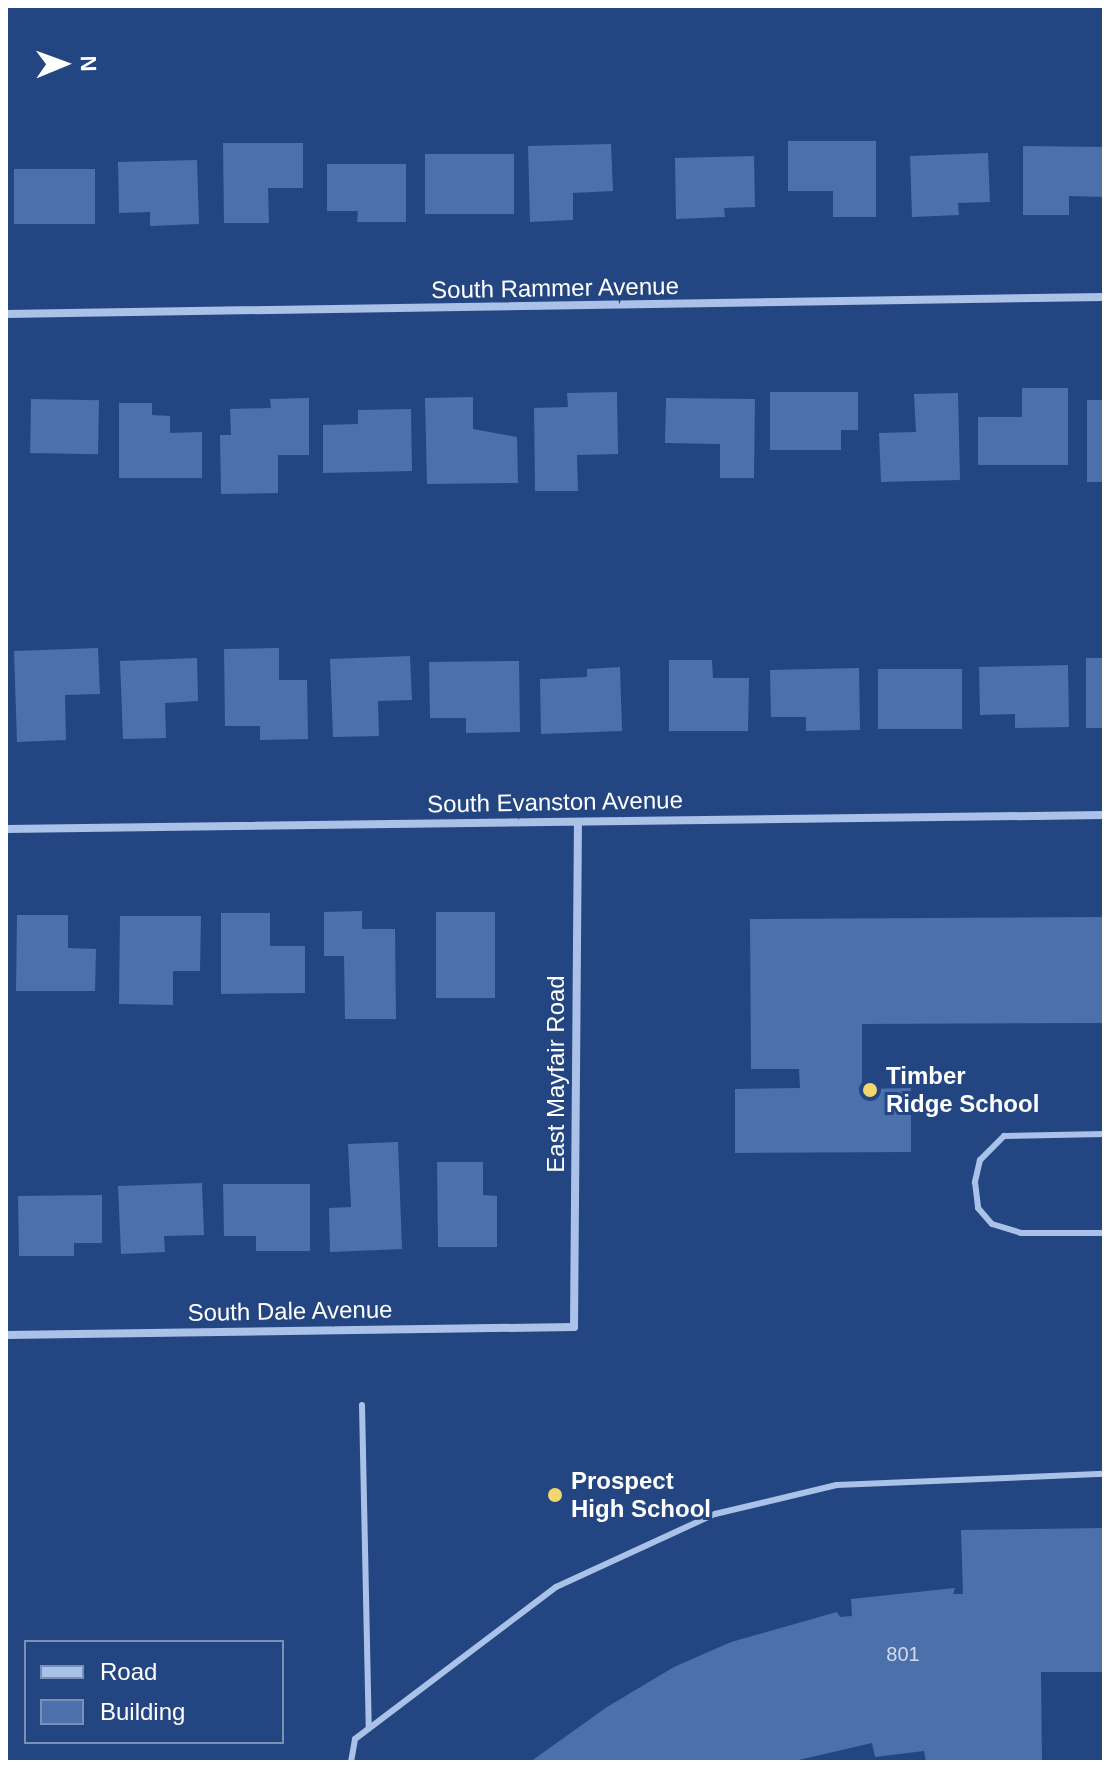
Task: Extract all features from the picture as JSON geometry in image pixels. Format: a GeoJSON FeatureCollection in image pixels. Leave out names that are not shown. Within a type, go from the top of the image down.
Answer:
{"type":"FeatureCollection","features":[{"type":"Feature","properties":{"kind":"street","name":"South Rammer Avenue"},"geometry":{"type":"LineString","coordinates":[[6,314],[1104,297]]}},
{"type":"Feature","properties":{"kind":"street","name":"South Evanston Avenue"},"geometry":{"type":"LineString","coordinates":[[6,829],[1104,815]]}},
{"type":"Feature","properties":{"kind":"street","name":"East Mayfair Road"},"geometry":{"type":"LineString","coordinates":[[574,1327],[578,822]]}},
{"type":"Feature","properties":{"kind":"street","name":"South Dale Avenue"},"geometry":{"type":"LineString","coordinates":[[6,1335],[574,1327]]}},
{"type":"Feature","properties":{"kind":"lane"},"geometry":{"type":"LineString","coordinates":[[1104,1134],[1004,1136],[980,1160],[975,1182],[978,1208],[992,1224],[1021,1233],[1104,1233]]}},
{"type":"Feature","properties":{"kind":"lane"},"geometry":{"type":"LineString","coordinates":[[362,1405],[369,1728]]}},
{"type":"Feature","properties":{"kind":"lane"},"geometry":{"type":"LineString","coordinates":[[351,1762],[355,1739],[556,1587],[715,1514],[837,1485],[1104,1474]]}},
{"type":"Feature","properties":{"kind":"building"},"geometry":{"type":"Polygon","coordinates":[[[788,141],[876,141],[876,217],[833,217],[833,191],[788,191],[788,141]]]}},
{"type":"Feature","properties":{"kind":"building"},"geometry":{"type":"Polygon","coordinates":[[[223,143],[303,143],[303,188],[268,188],[269,223],[224,223],[223,143]]]}},
{"type":"Feature","properties":{"kind":"building"},"geometry":{"type":"Polygon","coordinates":[[[611,144],[613,191],[573,193],[573,220],[530,222],[528,146],[611,144]]]}},
{"type":"Feature","properties":{"kind":"building"},"geometry":{"type":"Polygon","coordinates":[[[1023,146],[1104,147],[1104,197],[1069,196],[1069,215],[1023,215],[1023,146]]]}},
{"type":"Feature","properties":{"kind":"building"},"geometry":{"type":"Polygon","coordinates":[[[988,153],[990,202],[958,203],[959,215],[912,217],[910,156],[988,153]]]}},
{"type":"Feature","properties":{"kind":"building"},"geometry":{"type":"Polygon","coordinates":[[[425,154],[514,154],[514,214],[425,214],[425,154]]]}},
{"type":"Feature","properties":{"kind":"building"},"geometry":{"type":"Polygon","coordinates":[[[754,156],[755,207],[724,208],[725,217],[676,219],[675,158],[754,156]]]}},
{"type":"Feature","properties":{"kind":"building"},"geometry":{"type":"Polygon","coordinates":[[[197,160],[199,224],[150,226],[150,212],[119,213],[118,162],[197,160]]]}},
{"type":"Feature","properties":{"kind":"building"},"geometry":{"type":"Polygon","coordinates":[[[327,164],[406,164],[406,222],[357,222],[358,211],[327,211],[327,164]]]}},
{"type":"Feature","properties":{"kind":"building"},"geometry":{"type":"Polygon","coordinates":[[[14,169],[95,169],[95,224],[14,224],[14,169]]]}},
{"type":"Feature","properties":{"kind":"building"},"geometry":{"type":"Polygon","coordinates":[[[1022,388],[1068,388],[1068,465],[978,465],[978,417],[1022,417],[1022,388]]]}},
{"type":"Feature","properties":{"kind":"building"},"geometry":{"type":"Polygon","coordinates":[[[617,392],[618,454],[577,455],[578,491],[535,491],[534,408],[568,407],[567,393],[617,392]]]}},
{"type":"Feature","properties":{"kind":"building"},"geometry":{"type":"Polygon","coordinates":[[[770,392],[858,392],[858,430],[841,430],[841,450],[770,450],[770,392]]]}},
{"type":"Feature","properties":{"kind":"building"},"geometry":{"type":"Polygon","coordinates":[[[958,393],[960,480],[881,482],[879,433],[916,432],[914,394],[958,393]]]}},
{"type":"Feature","properties":{"kind":"building"},"geometry":{"type":"Polygon","coordinates":[[[473,397],[473,429],[517,437],[518,483],[427,484],[425,398],[473,397]]]}},
{"type":"Feature","properties":{"kind":"building"},"geometry":{"type":"Polygon","coordinates":[[[309,398],[309,455],[278,455],[278,493],[221,494],[220,435],[231,435],[230,409],[271,408],[270,399],[309,398]]]}},
{"type":"Feature","properties":{"kind":"building"},"geometry":{"type":"Polygon","coordinates":[[[666,398],[755,399],[754,478],[720,478],[720,444],[665,443],[666,398]]]}},
{"type":"Feature","properties":{"kind":"building"},"geometry":{"type":"Polygon","coordinates":[[[31,399],[99,400],[98,454],[30,453],[31,399]]]}},
{"type":"Feature","properties":{"kind":"building"},"geometry":{"type":"Polygon","coordinates":[[[1087,400],[1104,400],[1104,482],[1087,482],[1087,400]]]}},
{"type":"Feature","properties":{"kind":"building"},"geometry":{"type":"Polygon","coordinates":[[[119,403],[152,403],[152,415],[170,416],[170,433],[202,432],[202,478],[119,478],[119,403]]]}},
{"type":"Feature","properties":{"kind":"building"},"geometry":{"type":"Polygon","coordinates":[[[411,409],[412,471],[323,473],[323,425],[358,424],[358,410],[411,409]]]}},
{"type":"Feature","properties":{"kind":"building"},"geometry":{"type":"Polygon","coordinates":[[[98,648],[100,694],[65,695],[66,740],[17,742],[14,651],[98,648]]]}},
{"type":"Feature","properties":{"kind":"building"},"geometry":{"type":"Polygon","coordinates":[[[279,648],[279,680],[307,680],[308,739],[260,740],[260,726],[225,726],[224,649],[279,648]]]}},
{"type":"Feature","properties":{"kind":"building"},"geometry":{"type":"Polygon","coordinates":[[[410,656],[412,700],[378,701],[379,736],[333,737],[330,659],[410,656]]]}},
{"type":"Feature","properties":{"kind":"building"},"geometry":{"type":"Polygon","coordinates":[[[197,658],[198,701],[165,703],[166,738],[123,739],[120,661],[197,658]]]}},
{"type":"Feature","properties":{"kind":"building"},"geometry":{"type":"Polygon","coordinates":[[[1086,658],[1104,658],[1104,728],[1086,728],[1086,658]]]}},
{"type":"Feature","properties":{"kind":"building"},"geometry":{"type":"Polygon","coordinates":[[[669,660],[712,660],[713,678],[749,678],[748,731],[669,731],[669,660]]]}},
{"type":"Feature","properties":{"kind":"building"},"geometry":{"type":"Polygon","coordinates":[[[519,661],[520,732],[466,733],[466,718],[430,718],[429,662],[519,661]]]}},
{"type":"Feature","properties":{"kind":"building"},"geometry":{"type":"Polygon","coordinates":[[[1068,665],[1069,727],[1015,728],[1015,714],[980,715],[979,667],[1068,665]]]}},
{"type":"Feature","properties":{"kind":"building"},"geometry":{"type":"Polygon","coordinates":[[[620,667],[622,731],[541,734],[540,679],[587,677],[587,669],[620,667]]]}},
{"type":"Feature","properties":{"kind":"building"},"geometry":{"type":"Polygon","coordinates":[[[859,668],[860,730],[806,731],[806,717],[771,717],[770,670],[859,668]]]}},
{"type":"Feature","properties":{"kind":"building"},"geometry":{"type":"Polygon","coordinates":[[[878,669],[962,669],[962,729],[878,729],[878,669]]]}},
{"type":"Feature","properties":{"kind":"building"},"geometry":{"type":"Polygon","coordinates":[[[362,911],[362,929],[395,929],[396,1019],[345,1019],[344,956],[324,956],[324,912],[362,911]]]}},
{"type":"Feature","properties":{"kind":"building"},"geometry":{"type":"Polygon","coordinates":[[[436,912],[495,912],[495,998],[436,998],[436,912]]]}},
{"type":"Feature","properties":{"kind":"building"},"geometry":{"type":"Polygon","coordinates":[[[221,913],[270,913],[270,946],[305,946],[305,993],[221,994],[221,913]]]}},
{"type":"Feature","properties":{"kind":"building"},"geometry":{"type":"Polygon","coordinates":[[[17,915],[68,915],[68,948],[96,949],[95,991],[16,991],[17,915]]]}},
{"type":"Feature","properties":{"kind":"building"},"geometry":{"type":"Polygon","coordinates":[[[120,916],[201,916],[200,971],[173,971],[173,1005],[119,1004],[120,916]]]}},
{"type":"Feature","properties":{"kind":"building"},"geometry":{"type":"Polygon","coordinates":[[[1104,917],[1104,1023],[862,1024],[862,1089],[911,1088],[911,1152],[735,1153],[735,1089],[800,1088],[799,1069],[751,1069],[750,919],[1104,917]]]}},
{"type":"Feature","properties":{"kind":"building"},"geometry":{"type":"Polygon","coordinates":[[[398,1142],[402,1249],[330,1252],[329,1208],[351,1207],[348,1144],[398,1142]]]}},
{"type":"Feature","properties":{"kind":"building"},"geometry":{"type":"Polygon","coordinates":[[[437,1162],[483,1162],[483,1195],[497,1196],[497,1247],[438,1247],[437,1162]]]}},
{"type":"Feature","properties":{"kind":"building"},"geometry":{"type":"Polygon","coordinates":[[[202,1183],[204,1235],[164,1236],[165,1252],[121,1254],[118,1186],[202,1183]]]}},
{"type":"Feature","properties":{"kind":"building"},"geometry":{"type":"Polygon","coordinates":[[[223,1184],[310,1184],[310,1251],[256,1251],[256,1236],[224,1236],[223,1184]]]}},
{"type":"Feature","properties":{"kind":"building"},"geometry":{"type":"Polygon","coordinates":[[[102,1195],[102,1243],[74,1243],[74,1256],[19,1256],[18,1196],[102,1195]]]}},
{"type":"Feature","properties":{"kind":"building"},"geometry":{"type":"Polygon","coordinates":[[[1104,1528],[1104,1672],[1041,1672],[1042,1762],[926,1762],[924,1751],[875,1757],[872,1743],[790,1762],[530,1762],[607,1707],[674,1667],[731,1642],[837,1612],[840,1617],[852,1616],[851,1599],[955,1588],[953,1594],[963,1594],[961,1530],[1104,1528]]]}},
{"type":"Feature","properties":{"kind":"place","name":"Timber Ridge School"},"geometry":{"type":"Point","coordinates":[870,1090]}},
{"type":"Feature","properties":{"kind":"place","name":"Prospect High School"},"geometry":{"type":"Point","coordinates":[555,1495]}}]}
